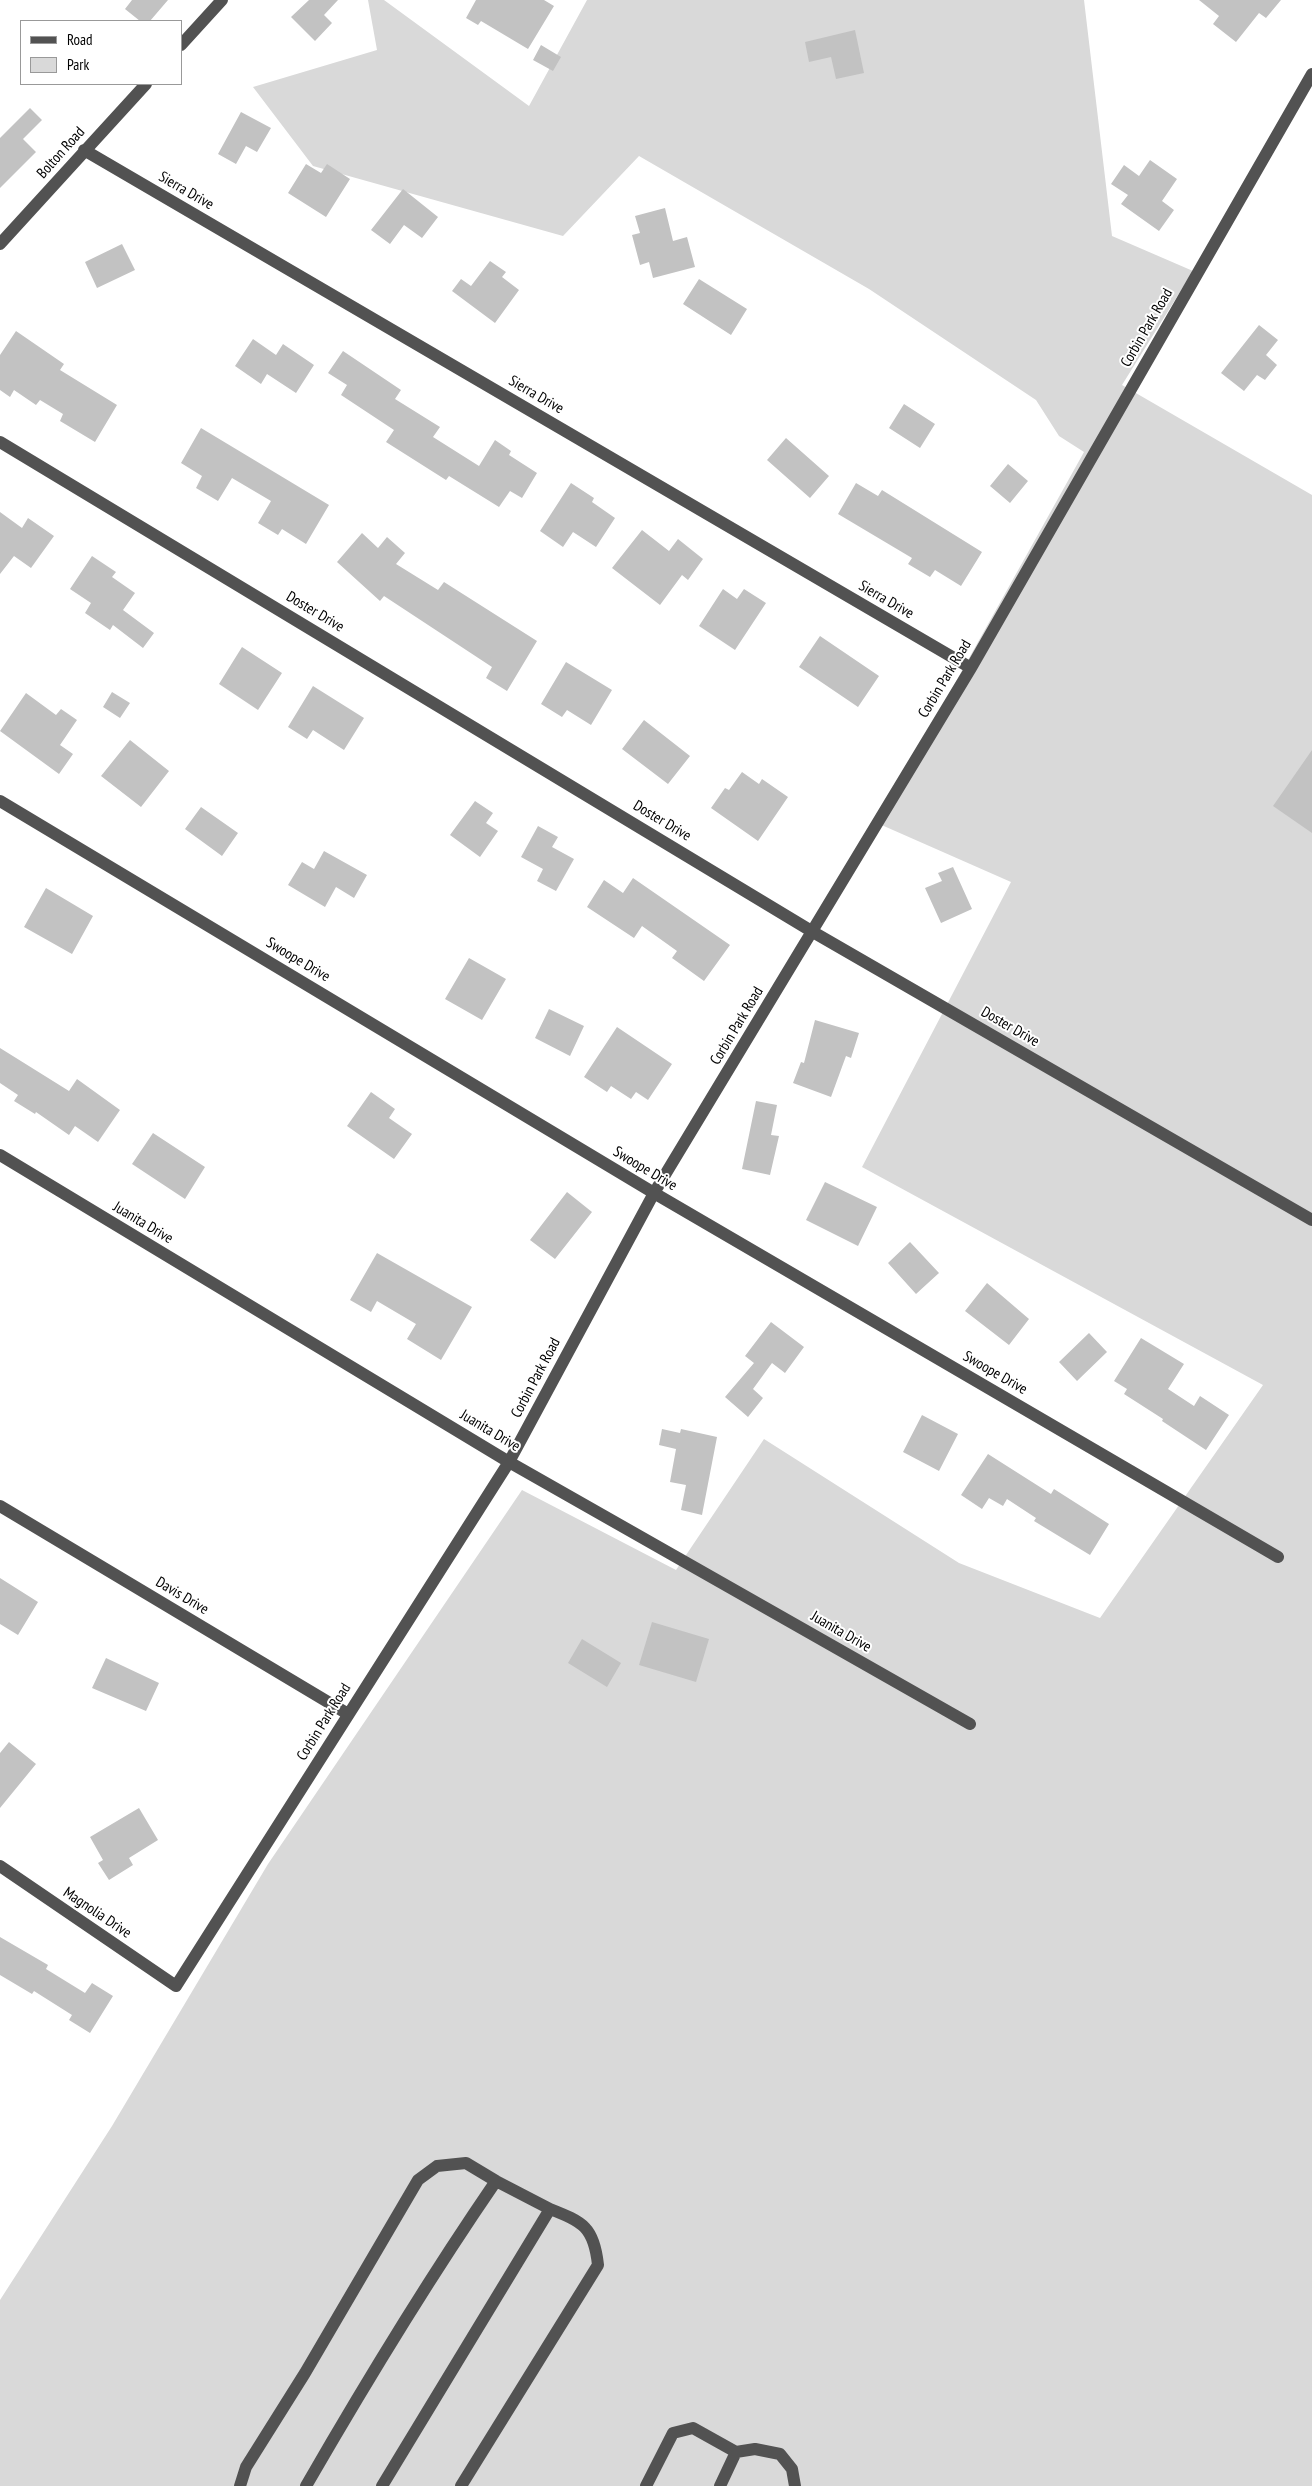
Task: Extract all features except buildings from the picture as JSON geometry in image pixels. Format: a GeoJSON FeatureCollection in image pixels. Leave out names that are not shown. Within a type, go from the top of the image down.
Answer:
{"type":"FeatureCollection","features":[{"type":"Feature","properties":{"kind":"street"},"geometry":{"type":"LineString","coordinates":[[182,44],[222,0]]}},
{"type":"Feature","properties":{"kind":"street","name":"Corbin Park Road"},"geometry":{"type":"LineString","coordinates":[[176,1986],[509,1462],[654,1194],[971,668],[1312,74]]}},
{"type":"Feature","properties":{"kind":"street","name":"Bolton Road"},"geometry":{"type":"LineString","coordinates":[[0,244],[145,85]]}},
{"type":"Feature","properties":{"kind":"street","name":"Sierra Drive"},"geometry":{"type":"LineString","coordinates":[[84,150],[971,668]]}},
{"type":"Feature","properties":{"kind":"street","name":"Doster Drive"},"geometry":{"type":"LineString","coordinates":[[0,442],[813,932],[1312,1220]]}},
{"type":"Feature","properties":{"kind":"street","name":"Swoope Drive"},"geometry":{"type":"LineString","coordinates":[[0,801],[654,1194],[1278,1557]]}},
{"type":"Feature","properties":{"kind":"street","name":"Juanita Drive"},"geometry":{"type":"LineString","coordinates":[[0,1156],[509,1462],[970,1724]]}},
{"type":"Feature","properties":{"kind":"street","name":"Davis Drive"},"geometry":{"type":"LineString","coordinates":[[0,1506],[348,1714]]}},
{"type":"Feature","properties":{"kind":"street","name":"Magnolia Drive"},"geometry":{"type":"LineString","coordinates":[[0,1866],[176,1986]]}},
{"type":"Feature","properties":{"kind":"street"},"geometry":{"type":"LineString","coordinates":[[240,2486],[246,2466],[305,2374],[418,2180],[437,2166],[466,2163],[550,2209],[579,2220],[596,2242],[598,2264],[461,2486]]}},
{"type":"Feature","properties":{"kind":"street"},"geometry":{"type":"LineString","coordinates":[[306,2486],[363,2389],[452,2246],[496,2181]]}},
{"type":"Feature","properties":{"kind":"street"},"geometry":{"type":"LineString","coordinates":[[382,2486],[550,2209]]}},
{"type":"Feature","properties":{"kind":"street"},"geometry":{"type":"LineString","coordinates":[[646,2486],[673,2433],[693,2428],[736,2452],[755,2449],[780,2454],[792,2469],[795,2486]]}},
{"type":"Feature","properties":{"kind":"street"},"geometry":{"type":"LineString","coordinates":[[720,2486],[736,2452]]}},
{"type":"Feature","properties":{"kind":"green space"},"geometry":{"type":"Polygon","coordinates":[[[368,0],[384,0],[529,106],[587,0],[1084,0],[1112,236],[1193,271],[1122,385],[1312,495],[1312,2486],[0,2486],[0,2300],[112,2126],[268,1864],[522,1490],[676,1570],[764,1439],[959,1563],[1100,1618],[1263,1385],[862,1167],[1011,882],[877,823],[1084,452],[1059,436],[1036,400],[869,289],[639,156],[563,236],[313,166],[253,87],[377,50],[368,0]]]}}]}
